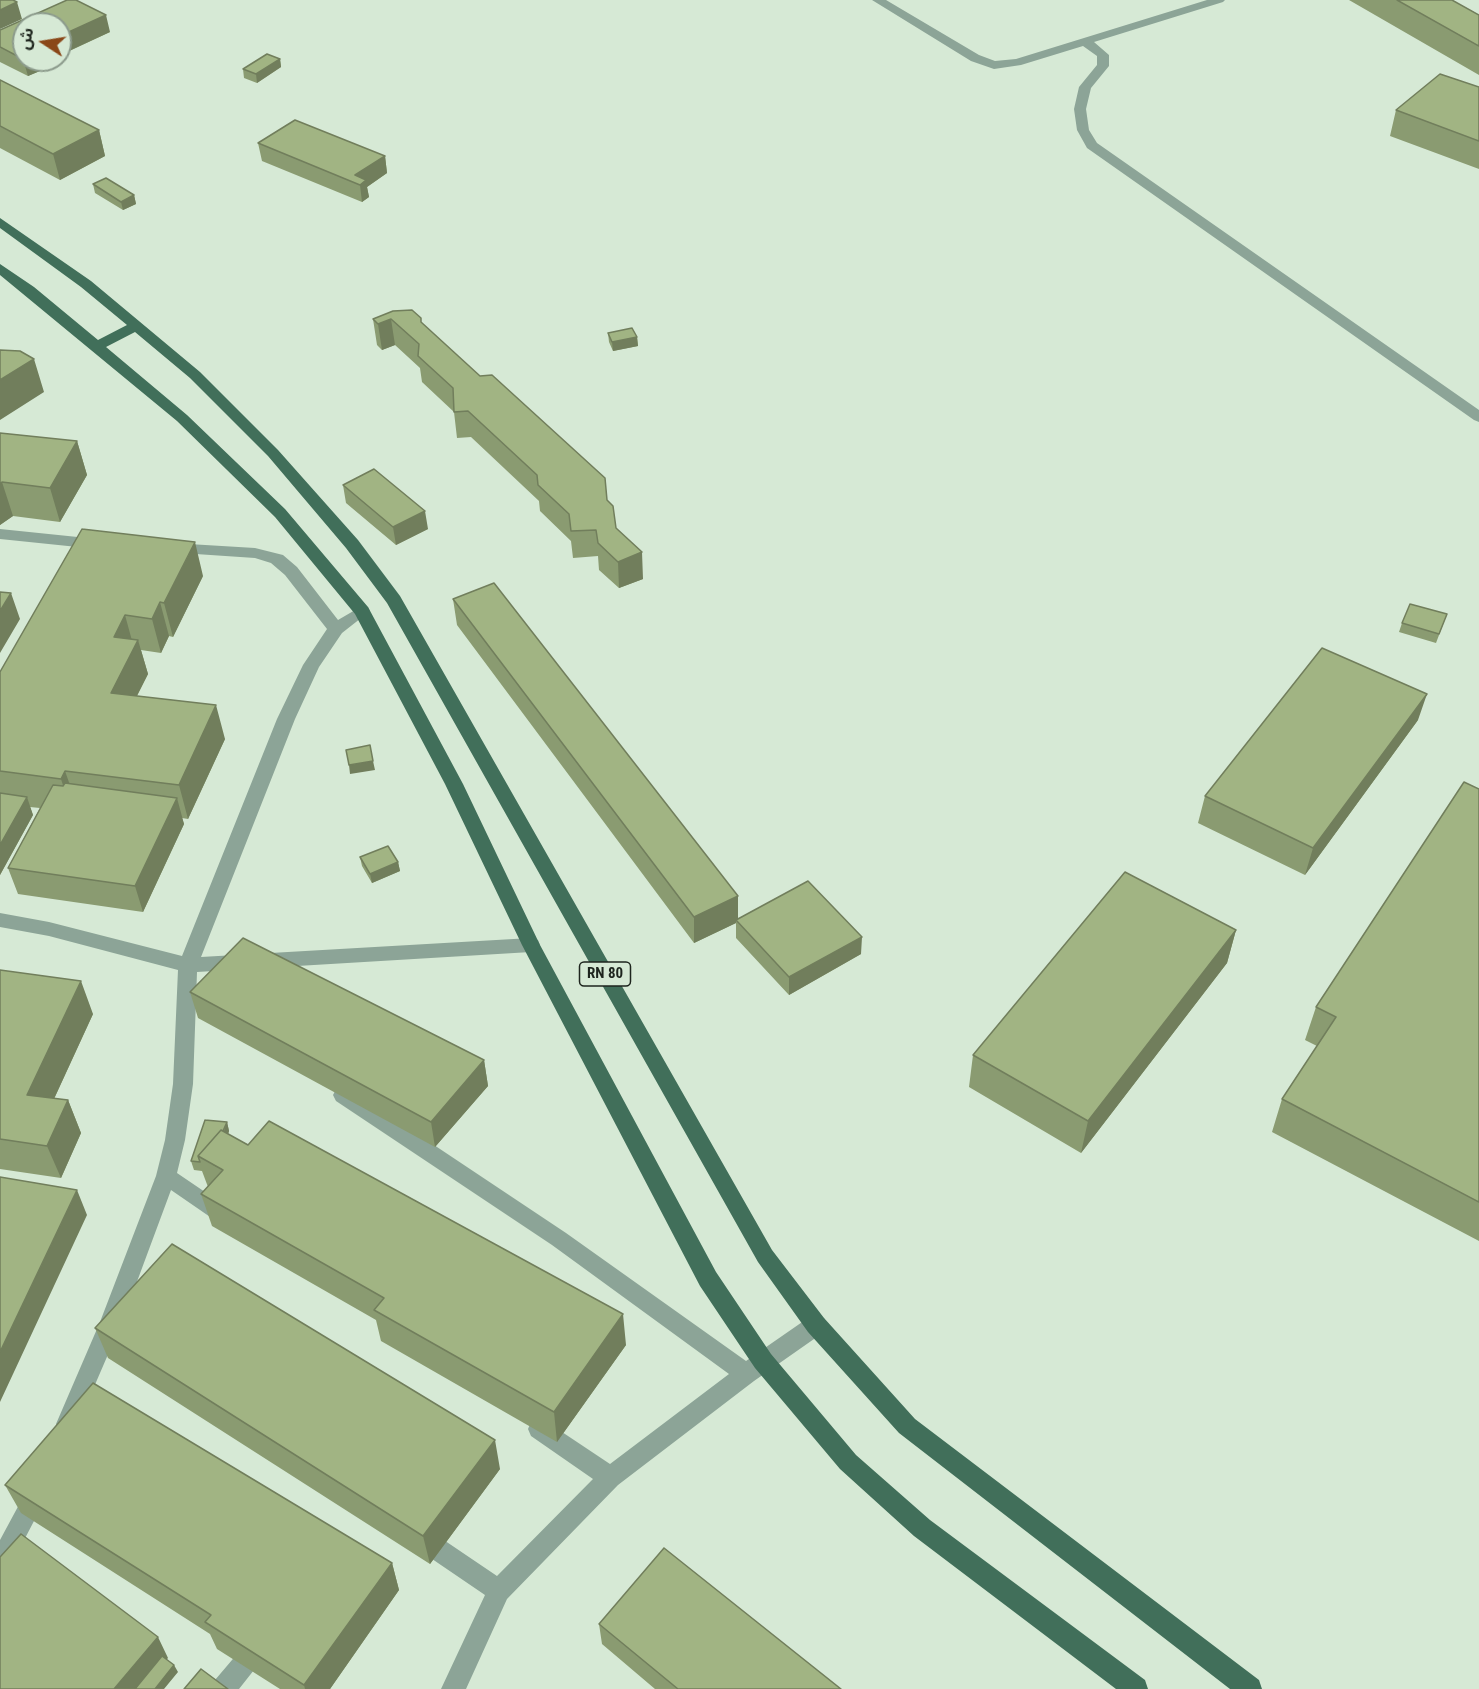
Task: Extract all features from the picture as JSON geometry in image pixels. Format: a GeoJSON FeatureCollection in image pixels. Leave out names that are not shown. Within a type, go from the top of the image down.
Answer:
{"type":"FeatureCollection","features":[{"type":"Feature","properties":{"kind":"main road","name":"RN 80"},"geometry":{"type":"LineString","coordinates":[[0,222],[86,284],[195,375],[273,453],[352,544],[394,600],[765,1256],[816,1325],[907,1426],[1250,1689]]}},
{"type":"Feature","properties":{"kind":"main road","name":"RN 80"},"geometry":{"type":"LineString","coordinates":[[0,268],[182,418],[280,513],[362,611],[454,784],[531,945],[755,1368],[848,1462],[921,1528],[1136,1689]]}},
{"type":"Feature","properties":{"kind":"main road"},"geometry":{"type":"LineString","coordinates":[[97,346],[136,326]]}},
{"type":"Feature","properties":{"kind":"street"},"geometry":{"type":"LineString","coordinates":[[878,0],[985,63],[1017,62],[1219,0]]}},
{"type":"Feature","properties":{"kind":"street"},"geometry":{"type":"LineString","coordinates":[[1084,41],[1103,55],[1103,66],[1085,87],[1080,109],[1083,130],[1092,145],[1479,417]]}},
{"type":"Feature","properties":{"kind":"street"},"geometry":{"type":"LineString","coordinates":[[0,534],[104,549]]}},
{"type":"Feature","properties":{"kind":"street"},"geometry":{"type":"LineString","coordinates":[[161,548],[255,553],[277,559],[291,571],[336,629]]}},
{"type":"Feature","properties":{"kind":"street"},"geometry":{"type":"LineString","coordinates":[[58,1448],[111,1322],[166,1176],[175,1140],[183,1084],[188,965],[286,719],[311,665],[336,629],[362,611]]}},
{"type":"Feature","properties":{"kind":"street"},"geometry":{"type":"LineString","coordinates":[[0,920],[49,929],[188,965],[531,945]]}},
{"type":"Feature","properties":{"kind":"street"},"geometry":{"type":"LineString","coordinates":[[187,993],[206,1005]]}},
{"type":"Feature","properties":{"kind":"street"},"geometry":{"type":"LineString","coordinates":[[323,1082],[755,1368]]}},
{"type":"Feature","properties":{"kind":"street"},"geometry":{"type":"LineString","coordinates":[[166,1176],[235,1223]]}},
{"type":"Feature","properties":{"kind":"street"},"geometry":{"type":"LineString","coordinates":[[111,1322],[130,1336]]}},
{"type":"Feature","properties":{"kind":"street"},"geometry":{"type":"LineString","coordinates":[[453,1689],[499,1591],[610,1477],[816,1325]]}},
{"type":"Feature","properties":{"kind":"street"},"geometry":{"type":"LineString","coordinates":[[521,1417],[610,1477]]}},
{"type":"Feature","properties":{"kind":"street"},"geometry":{"type":"LineString","coordinates":[[0,1563],[48,1490]]}},
{"type":"Feature","properties":{"kind":"street"},"geometry":{"type":"LineString","coordinates":[[402,1524],[499,1591]]}},
{"type":"Feature","properties":{"kind":"street"},"geometry":{"type":"LineString","coordinates":[[224,1689],[256,1647]]}},
{"type":"Feature","properties":{"kind":"building"},"geometry":{"type":"Polygon","coordinates":[[[0,0],[13,0],[17,2],[0,10],[0,0]]]}},
{"type":"Feature","properties":{"kind":"building"},"geometry":{"type":"Polygon","coordinates":[[[67,0],[76,0],[106,15],[72,31],[72,12],[40,12],[67,0]]]}},
{"type":"Feature","properties":{"kind":"building"},"geometry":{"type":"Polygon","coordinates":[[[1397,0],[1452,0],[1479,15],[1479,46],[1397,0]]]}},
{"type":"Feature","properties":{"kind":"building"},"geometry":{"type":"Polygon","coordinates":[[[12,25],[12,53],[0,47],[0,30],[12,25]]]}},
{"type":"Feature","properties":{"kind":"building"},"geometry":{"type":"Polygon","coordinates":[[[267,54],[280,59],[256,74],[243,69],[267,54]]]}},
{"type":"Feature","properties":{"kind":"building"},"geometry":{"type":"Polygon","coordinates":[[[1440,74],[1479,87],[1479,141],[1396,110],[1440,74]]]}},
{"type":"Feature","properties":{"kind":"building"},"geometry":{"type":"Polygon","coordinates":[[[0,80],[99,130],[53,154],[0,126],[0,80]]]}},
{"type":"Feature","properties":{"kind":"building"},"geometry":{"type":"Polygon","coordinates":[[[295,120],[385,156],[355,175],[366,180],[360,185],[258,143],[295,120]]]}},
{"type":"Feature","properties":{"kind":"building"},"geometry":{"type":"Polygon","coordinates":[[[106,178],[134,195],[121,202],[93,184],[106,178]]]}},
{"type":"Feature","properties":{"kind":"building"},"geometry":{"type":"Polygon","coordinates":[[[412,310],[421,318],[421,322],[480,376],[492,375],[605,478],[607,500],[613,506],[616,528],[642,552],[618,562],[598,543],[596,530],[571,531],[569,514],[538,485],[537,475],[468,411],[454,412],[453,388],[418,356],[419,344],[391,319],[378,324],[373,319],[393,311],[412,310]]]}},
{"type":"Feature","properties":{"kind":"building"},"geometry":{"type":"Polygon","coordinates":[[[632,328],[637,337],[612,342],[608,333],[632,328]]]}},
{"type":"Feature","properties":{"kind":"building"},"geometry":{"type":"Polygon","coordinates":[[[0,350],[20,351],[34,359],[0,380],[0,350]]]}},
{"type":"Feature","properties":{"kind":"building"},"geometry":{"type":"Polygon","coordinates":[[[0,433],[77,441],[50,488],[2,482],[0,484],[0,433]]]}},
{"type":"Feature","properties":{"kind":"building"},"geometry":{"type":"Polygon","coordinates":[[[374,469],[425,511],[393,527],[343,485],[374,469]]]}},
{"type":"Feature","properties":{"kind":"building"},"geometry":{"type":"Polygon","coordinates":[[[82,529],[195,542],[164,603],[160,602],[152,619],[125,615],[114,637],[138,640],[111,693],[216,705],[179,785],[65,771],[61,779],[0,771],[0,672],[82,529]]]}},
{"type":"Feature","properties":{"kind":"building"},"geometry":{"type":"Polygon","coordinates":[[[494,583],[738,896],[694,917],[453,599],[494,583]]]}},
{"type":"Feature","properties":{"kind":"building"},"geometry":{"type":"Polygon","coordinates":[[[0,592],[11,593],[0,611],[0,592]]]}},
{"type":"Feature","properties":{"kind":"building"},"geometry":{"type":"Polygon","coordinates":[[[1410,604],[1447,614],[1439,634],[1402,623],[1410,604]]]}},
{"type":"Feature","properties":{"kind":"building"},"geometry":{"type":"Polygon","coordinates":[[[1322,648],[1427,694],[1313,848],[1205,796],[1322,648]]]}},
{"type":"Feature","properties":{"kind":"building"},"geometry":{"type":"Polygon","coordinates":[[[370,745],[373,761],[349,765],[346,750],[370,745]]]}},
{"type":"Feature","properties":{"kind":"building"},"geometry":{"type":"Polygon","coordinates":[[[1464,782],[1479,789],[1479,1202],[1282,1099],[1336,1017],[1316,1007],[1464,782]]]}},
{"type":"Feature","properties":{"kind":"building"},"geometry":{"type":"Polygon","coordinates":[[[65,783],[177,798],[135,886],[8,868],[53,785],[63,786],[65,783]]]}},
{"type":"Feature","properties":{"kind":"building"},"geometry":{"type":"Polygon","coordinates":[[[0,793],[27,797],[0,845],[0,793]]]}},
{"type":"Feature","properties":{"kind":"building"},"geometry":{"type":"Polygon","coordinates":[[[388,846],[398,862],[370,874],[360,857],[388,846]]]}},
{"type":"Feature","properties":{"kind":"building"},"geometry":{"type":"Polygon","coordinates":[[[1125,872],[1236,930],[1088,1121],[973,1055],[1125,872]]]}},
{"type":"Feature","properties":{"kind":"building"},"geometry":{"type":"Polygon","coordinates":[[[808,881],[862,937],[789,977],[736,920],[808,881]]]}},
{"type":"Feature","properties":{"kind":"building"},"geometry":{"type":"Polygon","coordinates":[[[243,938],[484,1060],[431,1122],[190,992],[243,938]]]}},
{"type":"Feature","properties":{"kind":"building"},"geometry":{"type":"Polygon","coordinates":[[[0,970],[81,981],[27,1095],[68,1100],[47,1146],[0,1139],[0,970]]]}},
{"type":"Feature","properties":{"kind":"building"},"geometry":{"type":"Polygon","coordinates":[[[205,1120],[227,1122],[223,1131],[221,1130],[198,1156],[200,1162],[191,1161],[205,1120]]]}},
{"type":"Feature","properties":{"kind":"building"},"geometry":{"type":"Polygon","coordinates":[[[269,1121],[623,1314],[554,1412],[374,1310],[384,1298],[201,1194],[223,1170],[198,1156],[221,1130],[248,1145],[269,1121]]]}},
{"type":"Feature","properties":{"kind":"building"},"geometry":{"type":"Polygon","coordinates":[[[0,1177],[77,1190],[0,1352],[0,1177]]]}},
{"type":"Feature","properties":{"kind":"building"},"geometry":{"type":"Polygon","coordinates":[[[172,1244],[495,1440],[423,1536],[95,1328],[172,1244]]]}},
{"type":"Feature","properties":{"kind":"building"},"geometry":{"type":"Polygon","coordinates":[[[93,1383],[392,1563],[304,1685],[205,1622],[211,1615],[5,1485],[93,1383]]]}},
{"type":"Feature","properties":{"kind":"building"},"geometry":{"type":"Polygon","coordinates":[[[21,1534],[158,1637],[114,1689],[0,1689],[0,1557],[21,1534]]]}},
{"type":"Feature","properties":{"kind":"building"},"geometry":{"type":"Polygon","coordinates":[[[664,1548],[841,1689],[678,1689],[599,1624],[664,1548]]]}},
{"type":"Feature","properties":{"kind":"building"},"geometry":{"type":"Polygon","coordinates":[[[162,1656],[174,1665],[155,1689],[135,1689],[162,1656]]]}},
{"type":"Feature","properties":{"kind":"building"},"geometry":{"type":"Polygon","coordinates":[[[201,1669],[228,1689],[184,1689],[201,1669]]]}}]}
